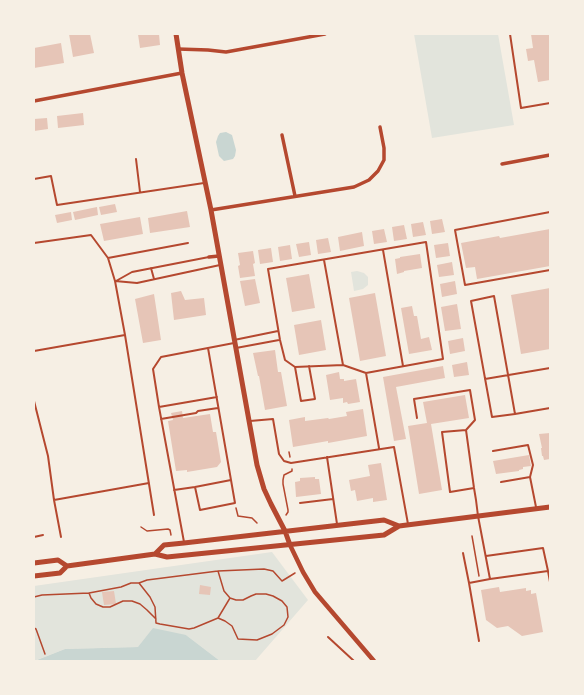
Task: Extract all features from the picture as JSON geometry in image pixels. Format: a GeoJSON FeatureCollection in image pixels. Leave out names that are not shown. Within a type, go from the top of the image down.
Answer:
{"type":"FeatureCollection","features":[{"type":"Feature","properties":{"kind":"main road"},"geometry":{"type":"LineString","coordinates":[[176,34],[182,73],[219,256],[257,465],[264,488],[285,531],[290,545]]}},
{"type":"Feature","properties":{"kind":"main road"},"geometry":{"type":"LineString","coordinates":[[34,576],[60,573],[68,566],[154,554],[167,557],[384,535],[399,526],[408,524],[550,507]]}},
{"type":"Feature","properties":{"kind":"main road"},"geometry":{"type":"LineString","coordinates":[[154,554],[164,545],[337,525],[384,520],[399,526]]}},
{"type":"Feature","properties":{"kind":"main road"},"geometry":{"type":"LineString","coordinates":[[34,563],[58,560],[68,566]]}},
{"type":"Feature","properties":{"kind":"street"},"geometry":{"type":"LineString","coordinates":[[178,49],[226,52],[325,34]]}},
{"type":"Feature","properties":{"kind":"street"},"geometry":{"type":"LineString","coordinates":[[34,101],[182,73]]}},
{"type":"Feature","properties":{"kind":"street"},"geometry":{"type":"LineString","coordinates":[[210,210],[354,187],[370,180],[378,171],[384,160],[384,148],[380,127]]}},
{"type":"Feature","properties":{"kind":"street"},"geometry":{"type":"LineString","coordinates":[[282,135],[295,196]]}},
{"type":"Feature","properties":{"kind":"street"},"geometry":{"type":"LineString","coordinates":[[502,164],[550,155]]}},
{"type":"Feature","properties":{"kind":"street"},"geometry":{"type":"LineString","coordinates":[[209,257],[219,256]]}},
{"type":"Feature","properties":{"kind":"street"},"geometry":{"type":"LineString","coordinates":[[290,545],[315,592],[374,661]]}},
{"type":"Feature","properties":{"kind":"lane"},"geometry":{"type":"LineString","coordinates":[[510,34],[521,108],[550,103]]}},
{"type":"Feature","properties":{"kind":"lane"},"geometry":{"type":"LineString","coordinates":[[136,159],[140,192]]}},
{"type":"Feature","properties":{"kind":"lane"},"geometry":{"type":"LineString","coordinates":[[34,180],[51,176],[57,205],[205,183]]}},
{"type":"Feature","properties":{"kind":"lane"},"geometry":{"type":"LineString","coordinates":[[550,212],[455,230],[465,285],[550,270]]}},
{"type":"Feature","properties":{"kind":"lane"},"geometry":{"type":"LineString","coordinates":[[34,244],[91,235],[108,258],[115,281],[125,335],[154,515]]}},
{"type":"Feature","properties":{"kind":"lane"},"geometry":{"type":"LineString","coordinates":[[426,242],[443,359],[366,373],[343,365],[295,367],[285,360],[278,331],[268,269],[324,260],[426,242]]}},
{"type":"Feature","properties":{"kind":"lane"},"geometry":{"type":"LineString","coordinates":[[108,258],[188,243]]}},
{"type":"Feature","properties":{"kind":"lane"},"geometry":{"type":"LineString","coordinates":[[383,250],[403,366]]}},
{"type":"Feature","properties":{"kind":"lane"},"geometry":{"type":"LineString","coordinates":[[115,281],[132,272],[209,257]]}},
{"type":"Feature","properties":{"kind":"lane"},"geometry":{"type":"LineString","coordinates":[[324,260],[343,365]]}},
{"type":"Feature","properties":{"kind":"lane"},"geometry":{"type":"LineString","coordinates":[[115,281],[137,283],[220,266]]}},
{"type":"Feature","properties":{"kind":"lane"},"geometry":{"type":"LineString","coordinates":[[152,268],[154,279]]}},
{"type":"Feature","properties":{"kind":"lane"},"geometry":{"type":"LineString","coordinates":[[515,414],[494,296],[471,301],[492,417],[515,414],[550,408]]}},
{"type":"Feature","properties":{"kind":"lane"},"geometry":{"type":"LineString","coordinates":[[234,344],[278,331]]}},
{"type":"Feature","properties":{"kind":"lane"},"geometry":{"type":"LineString","coordinates":[[34,351],[125,335]]}},
{"type":"Feature","properties":{"kind":"lane"},"geometry":{"type":"LineString","coordinates":[[184,543],[161,420],[154,369],[161,357],[234,344],[280,340]]}},
{"type":"Feature","properties":{"kind":"lane"},"geometry":{"type":"LineString","coordinates":[[195,486],[200,510],[235,503],[208,348]]}},
{"type":"Feature","properties":{"kind":"lane"},"geometry":{"type":"LineString","coordinates":[[295,367],[301,402],[315,399],[309,366]]}},
{"type":"Feature","properties":{"kind":"lane"},"geometry":{"type":"LineString","coordinates":[[485,379],[550,368]]}},
{"type":"Feature","properties":{"kind":"lane"},"geometry":{"type":"LineString","coordinates":[[366,373],[379,448]]}},
{"type":"Feature","properties":{"kind":"lane"},"geometry":{"type":"LineString","coordinates":[[417,418],[414,399],[470,390],[475,420],[466,430],[442,432],[450,492],[474,488]]}},
{"type":"Feature","properties":{"kind":"lane"},"geometry":{"type":"LineString","coordinates":[[159,407],[216,397]]}},
{"type":"Feature","properties":{"kind":"lane"},"geometry":{"type":"LineString","coordinates":[[34,401],[48,456],[61,537]]}},
{"type":"Feature","properties":{"kind":"lane"},"geometry":{"type":"LineString","coordinates":[[161,420],[218,408]]}},
{"type":"Feature","properties":{"kind":"lane"},"geometry":{"type":"LineString","coordinates":[[248,421],[273,419],[279,454],[284,461],[291,463],[379,448],[394,447],[408,524]]}},
{"type":"Feature","properties":{"kind":"lane"},"geometry":{"type":"LineString","coordinates":[[466,430],[478,516],[490,579]]}},
{"type":"Feature","properties":{"kind":"lane"},"geometry":{"type":"LineString","coordinates":[[493,451],[528,445],[533,465],[530,477],[536,509]]}},
{"type":"Feature","properties":{"kind":"lane"},"geometry":{"type":"LineString","coordinates":[[327,457],[337,525]]}},
{"type":"Feature","properties":{"kind":"lane"},"geometry":{"type":"LineString","coordinates":[[501,482],[530,477]]}},
{"type":"Feature","properties":{"kind":"lane"},"geometry":{"type":"LineString","coordinates":[[174,490],[231,480]]}},
{"type":"Feature","properties":{"kind":"lane"},"geometry":{"type":"LineString","coordinates":[[54,500],[149,483]]}},
{"type":"Feature","properties":{"kind":"lane"},"geometry":{"type":"LineString","coordinates":[[300,504],[333,499]]}},
{"type":"Feature","properties":{"kind":"lane"},"geometry":{"type":"LineString","coordinates":[[34,537],[43,535]]}},
{"type":"Feature","properties":{"kind":"lane"},"geometry":{"type":"LineString","coordinates":[[486,556],[543,548],[550,582]]}},
{"type":"Feature","properties":{"kind":"lane"},"geometry":{"type":"LineString","coordinates":[[463,553],[479,641]]}},
{"type":"Feature","properties":{"kind":"lane"},"geometry":{"type":"LineString","coordinates":[[469,584],[490,579],[548,571]]}},
{"type":"Feature","properties":{"kind":"lane"},"geometry":{"type":"LineString","coordinates":[[328,637],[354,661]]}},
{"type":"Feature","properties":{"kind":"path"},"geometry":{"type":"LineString","coordinates":[[289,452],[290,459]]}},
{"type":"Feature","properties":{"kind":"path"},"geometry":{"type":"LineString","coordinates":[[286,515],[288,510],[283,480],[284,475],[292,471],[292,469]]}},
{"type":"Feature","properties":{"kind":"path"},"geometry":{"type":"LineString","coordinates":[[235,503],[238,516],[252,518],[258,523]]}},
{"type":"Feature","properties":{"kind":"path"},"geometry":{"type":"LineString","coordinates":[[141,527],[147,531],[168,529],[170,530],[171,536]]}},
{"type":"Feature","properties":{"kind":"path"},"geometry":{"type":"LineString","coordinates":[[472,536],[479,576]]}},
{"type":"Feature","properties":{"kind":"path"},"geometry":{"type":"LineString","coordinates":[[34,597],[42,595],[89,593],[147,580],[218,571],[264,569],[273,571],[282,581],[295,573]]}},
{"type":"Feature","properties":{"kind":"path"},"geometry":{"type":"LineString","coordinates":[[218,571],[224,591],[230,598],[243,600],[256,594],[273,596],[282,601],[287,607],[288,617],[284,624],[272,634],[257,640],[238,639],[232,626],[218,618]]}},
{"type":"Feature","properties":{"kind":"path"},"geometry":{"type":"LineString","coordinates":[[138,583],[150,597],[155,607],[156,619]]}},
{"type":"Feature","properties":{"kind":"path"},"geometry":{"type":"LineString","coordinates":[[89,593],[96,604],[102,607],[110,608],[123,602],[132,601],[140,604],[156,619],[156,622],[160,624],[190,629],[218,618],[230,598]]}},
{"type":"Feature","properties":{"kind":"path"},"geometry":{"type":"LineString","coordinates":[[34,628],[36,629],[45,654]]}},
{"type":"Feature","properties":{"kind":"shaded area"},"geometry":{"type":"Polygon","coordinates":[[[414,34],[498,34],[514,125],[432,138],[414,34]]]}},
{"type":"Feature","properties":{"kind":"shaded area"},"geometry":{"type":"Polygon","coordinates":[[[226,132],[232,135],[236,150],[233,159],[224,161],[219,156],[216,142],[220,133],[226,132]]]}},
{"type":"Feature","properties":{"kind":"shaded area"},"geometry":{"type":"Polygon","coordinates":[[[357,271],[364,273],[368,277],[368,285],[363,289],[354,291],[351,272],[357,271]]]}},
{"type":"Feature","properties":{"kind":"shaded area"},"geometry":{"type":"Polygon","coordinates":[[[272,552],[308,600],[255,661],[220,661],[186,635],[138,647],[65,649],[34,661],[34,586],[272,552]]]}},
{"type":"Feature","properties":{"kind":"shaded area"},"geometry":{"type":"Polygon","coordinates":[[[153,628],[186,635],[220,661],[35,661],[65,649],[138,647],[153,628]]]}},
{"type":"Feature","properties":{"kind":"building"},"geometry":{"type":"Polygon","coordinates":[[[69,34],[90,34],[94,53],[73,57],[69,34]]]}},
{"type":"Feature","properties":{"kind":"building"},"geometry":{"type":"Polygon","coordinates":[[[138,34],[159,34],[160,45],[140,48],[138,34]]]}},
{"type":"Feature","properties":{"kind":"building"},"geometry":{"type":"Polygon","coordinates":[[[531,34],[550,34],[550,80],[538,82],[534,60],[528,61],[526,49],[533,48],[531,34]]]}},
{"type":"Feature","properties":{"kind":"building"},"geometry":{"type":"Polygon","coordinates":[[[61,43],[64,63],[34,68],[34,48],[61,43]]]}},
{"type":"Feature","properties":{"kind":"building"},"geometry":{"type":"Polygon","coordinates":[[[83,113],[84,125],[58,128],[57,116],[83,113]]]}},
{"type":"Feature","properties":{"kind":"building"},"geometry":{"type":"Polygon","coordinates":[[[47,118],[48,129],[34,131],[34,119],[47,118]]]}},
{"type":"Feature","properties":{"kind":"building"},"geometry":{"type":"Polygon","coordinates":[[[115,204],[117,212],[101,215],[99,207],[115,204]]]}},
{"type":"Feature","properties":{"kind":"building"},"geometry":{"type":"Polygon","coordinates":[[[97,207],[98,215],[75,220],[73,212],[97,207]]]}},
{"type":"Feature","properties":{"kind":"building"},"geometry":{"type":"Polygon","coordinates":[[[187,211],[190,227],[150,233],[148,218],[187,211]]]}},
{"type":"Feature","properties":{"kind":"building"},"geometry":{"type":"Polygon","coordinates":[[[71,212],[72,220],[57,223],[55,215],[71,212]]]}},
{"type":"Feature","properties":{"kind":"building"},"geometry":{"type":"Polygon","coordinates":[[[140,217],[143,234],[104,241],[100,224],[140,217]]]}},
{"type":"Feature","properties":{"kind":"building"},"geometry":{"type":"Polygon","coordinates":[[[442,219],[445,232],[432,234],[430,221],[442,219]]]}},
{"type":"Feature","properties":{"kind":"building"},"geometry":{"type":"Polygon","coordinates":[[[423,222],[426,235],[413,237],[411,224],[423,222]]]}},
{"type":"Feature","properties":{"kind":"building"},"geometry":{"type":"Polygon","coordinates":[[[404,225],[407,239],[394,241],[392,227],[404,225]]]}},
{"type":"Feature","properties":{"kind":"building"},"geometry":{"type":"Polygon","coordinates":[[[384,229],[387,242],[374,244],[372,231],[384,229]]]}},
{"type":"Feature","properties":{"kind":"building"},"geometry":{"type":"Polygon","coordinates":[[[550,229],[550,266],[477,279],[475,267],[466,268],[461,243],[550,229]]]}},
{"type":"Feature","properties":{"kind":"building"},"geometry":{"type":"Polygon","coordinates":[[[362,232],[364,246],[340,251],[338,237],[362,232]]]}},
{"type":"Feature","properties":{"kind":"building"},"geometry":{"type":"Polygon","coordinates":[[[328,238],[331,252],[318,254],[316,240],[328,238]]]}},
{"type":"Feature","properties":{"kind":"building"},"geometry":{"type":"Polygon","coordinates":[[[309,242],[311,255],[299,257],[296,244],[309,242]]]}},
{"type":"Feature","properties":{"kind":"building"},"geometry":{"type":"Polygon","coordinates":[[[448,243],[450,256],[436,258],[434,245],[448,243]]]}},
{"type":"Feature","properties":{"kind":"building"},"geometry":{"type":"Polygon","coordinates":[[[290,245],[292,259],[280,261],[278,247],[290,245]]]}},
{"type":"Feature","properties":{"kind":"building"},"geometry":{"type":"Polygon","coordinates":[[[271,248],[273,262],[260,264],[258,250],[271,248]]]}},
{"type":"Feature","properties":{"kind":"building"},"geometry":{"type":"Polygon","coordinates":[[[253,251],[255,276],[240,278],[238,253],[253,251]]]}},
{"type":"Feature","properties":{"kind":"building"},"geometry":{"type":"Polygon","coordinates":[[[420,254],[422,268],[404,271],[397,274],[395,259],[420,254]]]}},
{"type":"Feature","properties":{"kind":"building"},"geometry":{"type":"Polygon","coordinates":[[[452,262],[454,275],[439,277],[437,265],[452,262]]]}},
{"type":"Feature","properties":{"kind":"building"},"geometry":{"type":"Polygon","coordinates":[[[309,274],[315,308],[292,312],[286,278],[309,274]]]}},
{"type":"Feature","properties":{"kind":"building"},"geometry":{"type":"Polygon","coordinates":[[[255,279],[260,303],[245,306],[240,281],[255,279]]]}},
{"type":"Feature","properties":{"kind":"building"},"geometry":{"type":"Polygon","coordinates":[[[455,281],[457,294],[442,297],[440,284],[455,281]]]}},
{"type":"Feature","properties":{"kind":"building"},"geometry":{"type":"Polygon","coordinates":[[[550,288],[550,349],[521,354],[511,295],[550,288]]]}},
{"type":"Feature","properties":{"kind":"building"},"geometry":{"type":"Polygon","coordinates":[[[181,291],[185,300],[204,298],[206,315],[174,320],[171,293],[181,291]]]}},
{"type":"Feature","properties":{"kind":"building"},"geometry":{"type":"Polygon","coordinates":[[[375,293],[386,356],[360,361],[349,298],[375,293]]]}},
{"type":"Feature","properties":{"kind":"building"},"geometry":{"type":"Polygon","coordinates":[[[154,294],[161,340],[143,343],[135,299],[154,294]]]}},
{"type":"Feature","properties":{"kind":"building"},"geometry":{"type":"Polygon","coordinates":[[[457,304],[461,329],[445,331],[441,307],[457,304]]]}},
{"type":"Feature","properties":{"kind":"building"},"geometry":{"type":"Polygon","coordinates":[[[412,306],[414,316],[417,316],[421,339],[429,337],[432,350],[409,354],[401,308],[412,306]]]}},
{"type":"Feature","properties":{"kind":"building"},"geometry":{"type":"Polygon","coordinates":[[[321,320],[326,350],[299,355],[294,325],[321,320]]]}},
{"type":"Feature","properties":{"kind":"building"},"geometry":{"type":"Polygon","coordinates":[[[463,338],[465,351],[450,354],[448,341],[463,338]]]}},
{"type":"Feature","properties":{"kind":"building"},"geometry":{"type":"Polygon","coordinates":[[[275,350],[278,372],[281,372],[287,406],[265,410],[253,353],[275,350]]]}},
{"type":"Feature","properties":{"kind":"building"},"geometry":{"type":"Polygon","coordinates":[[[467,362],[469,375],[454,377],[452,365],[467,362]]]}},
{"type":"Feature","properties":{"kind":"building"},"geometry":{"type":"Polygon","coordinates":[[[443,366],[445,378],[396,387],[406,439],[394,441],[383,377],[443,366]]]}},
{"type":"Feature","properties":{"kind":"building"},"geometry":{"type":"Polygon","coordinates":[[[339,372],[340,379],[344,379],[344,381],[356,379],[360,402],[348,404],[347,402],[343,403],[343,398],[330,400],[326,375],[339,372]]]}},
{"type":"Feature","properties":{"kind":"building"},"geometry":{"type":"Polygon","coordinates":[[[465,395],[469,418],[431,424],[442,490],[419,494],[408,426],[427,423],[423,402],[465,395]]]}},
{"type":"Feature","properties":{"kind":"building"},"geometry":{"type":"Polygon","coordinates":[[[363,409],[367,436],[293,447],[289,420],[305,417],[305,421],[329,419],[347,416],[346,412],[363,409]]]}},
{"type":"Feature","properties":{"kind":"building"},"geometry":{"type":"Polygon","coordinates":[[[182,411],[183,418],[210,414],[213,432],[216,432],[221,462],[217,467],[187,472],[187,470],[176,471],[168,421],[173,420],[171,413],[182,411]]]}},
{"type":"Feature","properties":{"kind":"building"},"geometry":{"type":"Polygon","coordinates":[[[550,433],[550,459],[544,460],[542,456],[539,434],[550,433]]]}},
{"type":"Feature","properties":{"kind":"building"},"geometry":{"type":"Polygon","coordinates":[[[529,455],[531,466],[523,467],[523,469],[519,471],[496,474],[493,461],[529,455]]]}},
{"type":"Feature","properties":{"kind":"building"},"geometry":{"type":"Polygon","coordinates":[[[381,463],[387,500],[373,502],[373,498],[357,501],[355,490],[351,491],[349,480],[370,476],[368,465],[381,463]]]}},
{"type":"Feature","properties":{"kind":"building"},"geometry":{"type":"Polygon","coordinates":[[[315,477],[315,479],[319,479],[321,494],[296,497],[295,482],[300,481],[300,478],[315,477]]]}},
{"type":"Feature","properties":{"kind":"building"},"geometry":{"type":"Polygon","coordinates":[[[200,585],[211,587],[210,595],[199,594],[200,585]]]}},
{"type":"Feature","properties":{"kind":"building"},"geometry":{"type":"Polygon","coordinates":[[[499,587],[500,592],[526,588],[526,591],[531,590],[531,594],[536,593],[543,632],[522,636],[508,626],[497,628],[486,620],[481,590],[499,587]]]}},
{"type":"Feature","properties":{"kind":"building"},"geometry":{"type":"Polygon","coordinates":[[[114,591],[116,604],[104,605],[102,592],[114,591]]]}}]}
